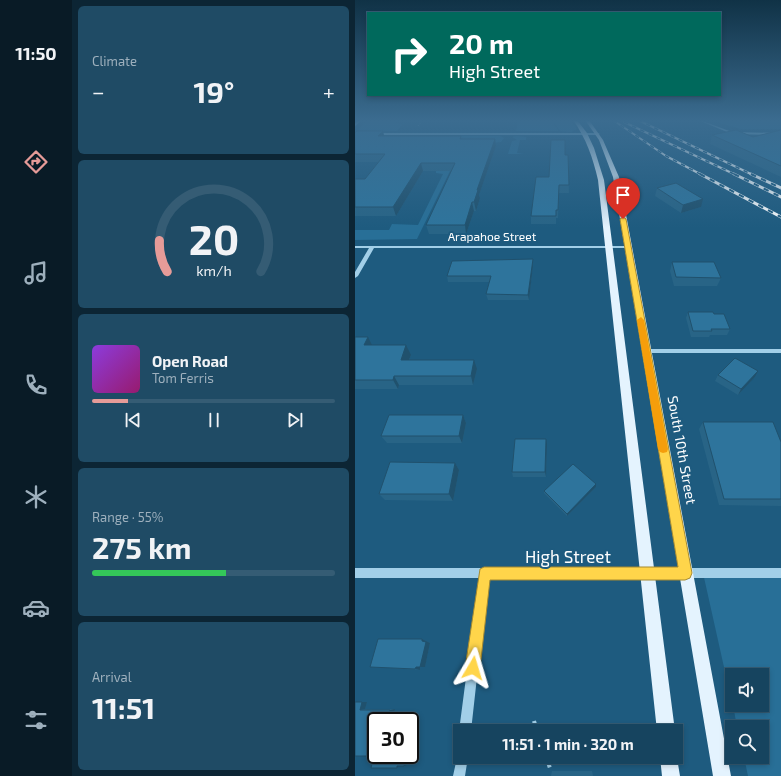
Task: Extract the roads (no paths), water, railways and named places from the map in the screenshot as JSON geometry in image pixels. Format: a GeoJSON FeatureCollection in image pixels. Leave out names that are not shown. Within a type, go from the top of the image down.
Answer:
{"type":"FeatureCollection","features":[{"type":"Feature","properties":{"kind":"main road"},"geometry":{"type":"LineString","coordinates":[[594,156],[600,176],[609,247],[664,724]]}},
{"type":"Feature","properties":{"kind":"main road","name":"South 10th Street"},"geometry":{"type":"LineString","coordinates":[[609,156],[616,177],[722,776]]}},
{"type":"Feature","properties":{"kind":"main road"},"geometry":{"type":"LineString","coordinates":[[670,764],[671,776]]}},
{"type":"Feature","properties":{"kind":"street","name":"Arapahoe Street"},"geometry":{"type":"LineString","coordinates":[[355,247],[628,247]]}},
{"type":"Feature","properties":{"kind":"street"},"geometry":{"type":"LineString","coordinates":[[355,276],[372,247]]}},
{"type":"Feature","properties":{"kind":"street"},"geometry":{"type":"LineString","coordinates":[[646,351],[781,351]]}},
{"type":"Feature","properties":{"kind":"street","name":"High Street"},"geometry":{"type":"LineString","coordinates":[[355,573],[781,573]]}},
{"type":"Feature","properties":{"kind":"street"},"geometry":{"type":"LineString","coordinates":[[466,724],[484,574]]}},
{"type":"Feature","properties":{"kind":"street"},"geometry":{"type":"LineString","coordinates":[[459,776],[461,764]]}},
{"type":"Feature","properties":{"kind":"railway"},"geometry":{"type":"LineString","coordinates":[[666,156],[702,175]]}},
{"type":"Feature","properties":{"kind":"railway"},"geometry":{"type":"LineString","coordinates":[[696,156],[736,175]]}},
{"type":"Feature","properties":{"kind":"railway"},"geometry":{"type":"LineString","coordinates":[[714,156],[753,175]]}},
{"type":"Feature","properties":{"kind":"railway"},"geometry":{"type":"LineString","coordinates":[[700,174],[781,217]]}},
{"type":"Feature","properties":{"kind":"railway"},"geometry":{"type":"LineString","coordinates":[[734,174],[781,197]]}},
{"type":"Feature","properties":{"kind":"railway"},"geometry":{"type":"LineString","coordinates":[[751,174],[781,188]]}}]}
